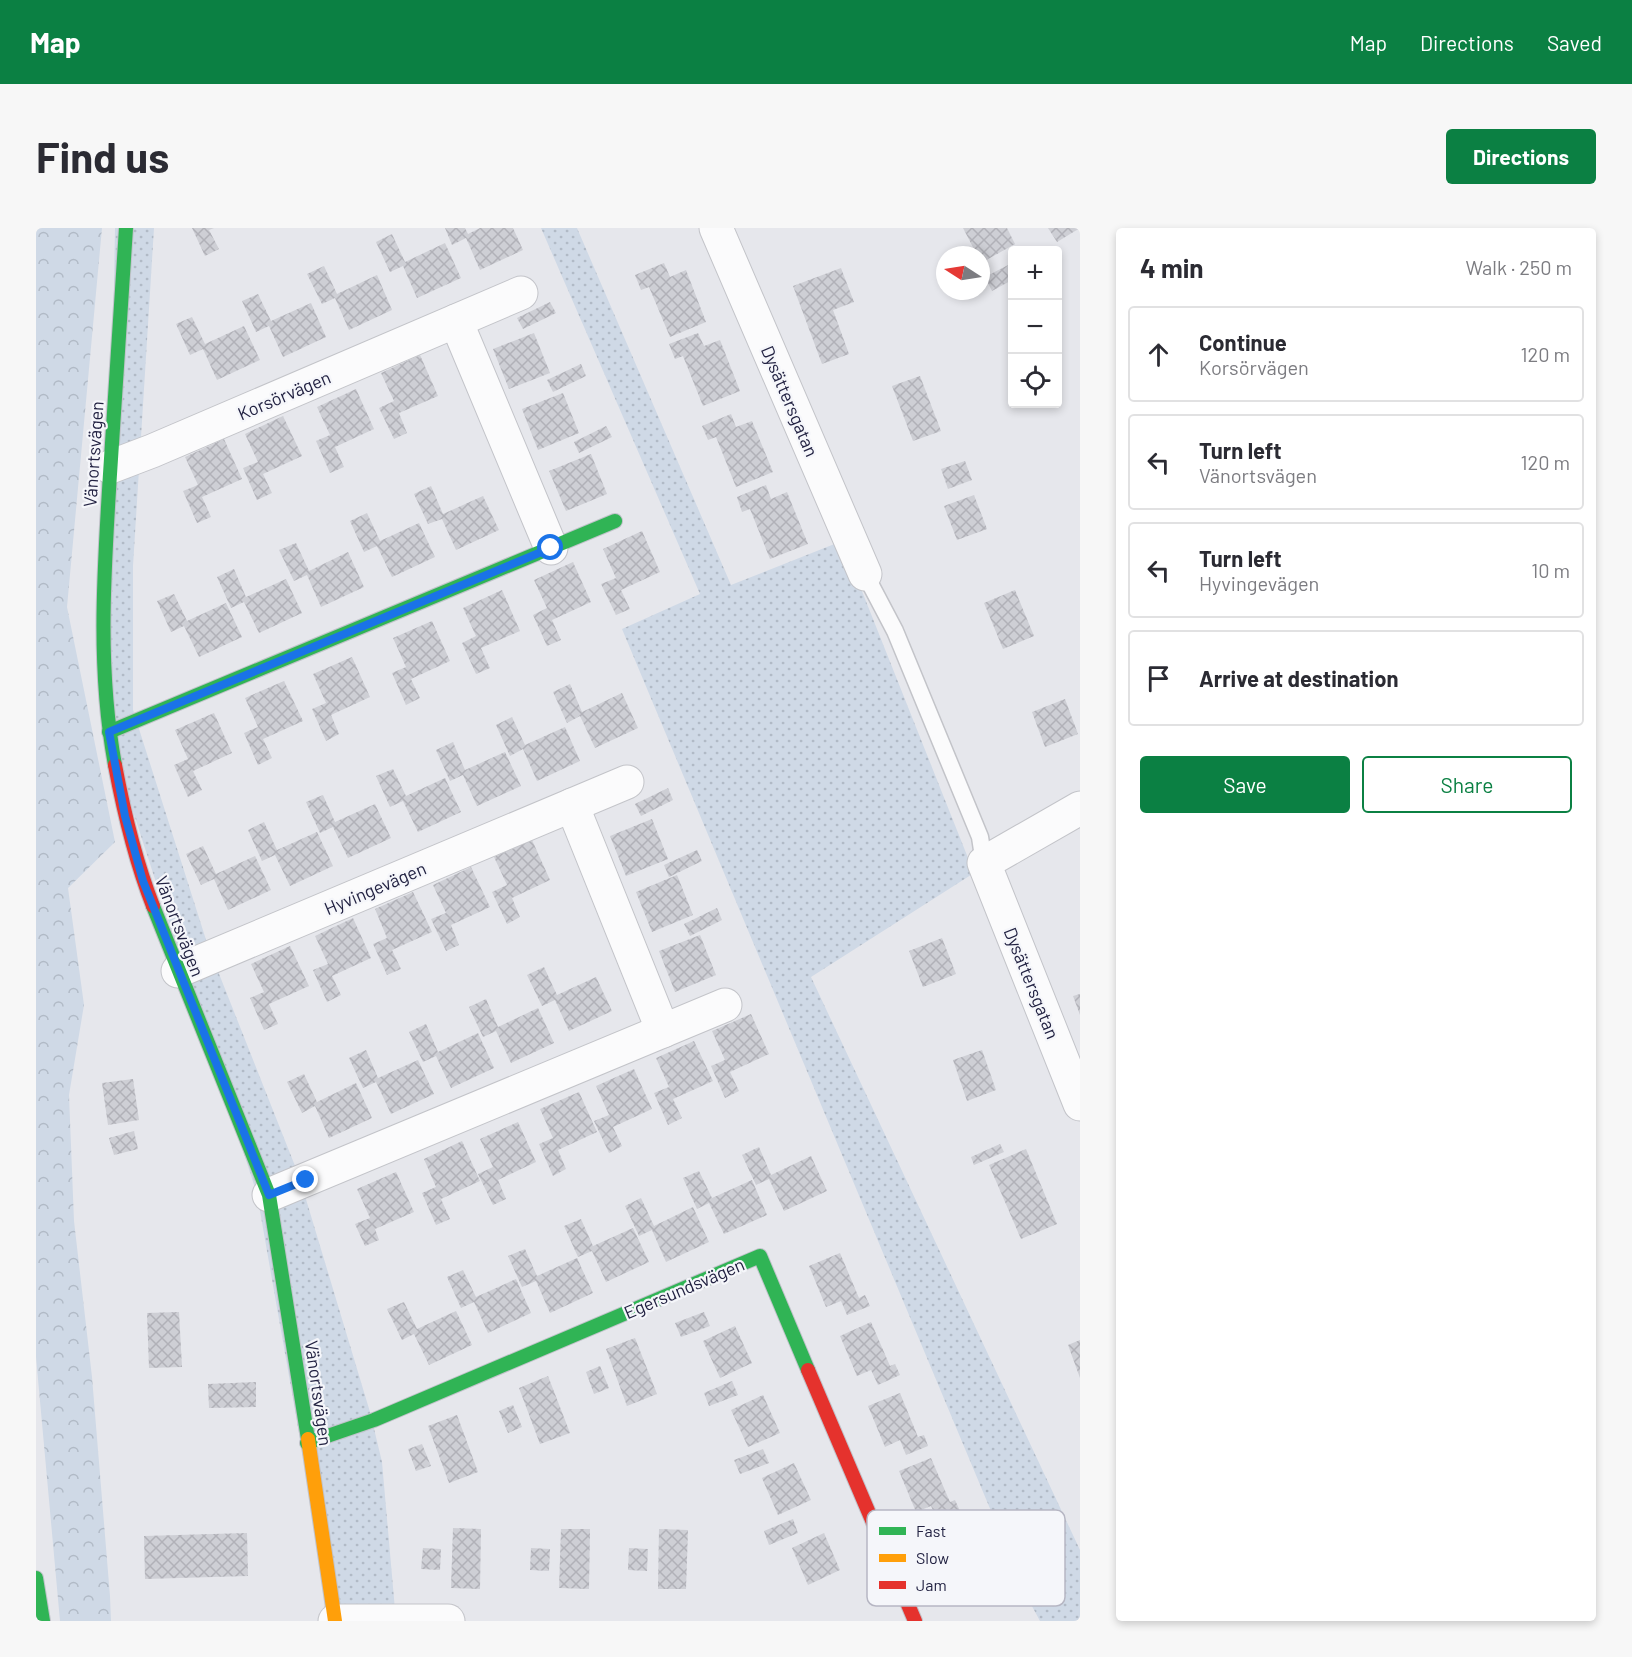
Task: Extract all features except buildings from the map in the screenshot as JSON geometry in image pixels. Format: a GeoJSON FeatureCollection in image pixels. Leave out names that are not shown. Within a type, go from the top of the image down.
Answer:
{"type":"FeatureCollection","features":[{"type":"Feature","properties":{"kind":"street","name":"Vänortsvägen"},"geometry":{"type":"LineString","coordinates":[[126,228],[102,618],[104,684],[109,732],[125,816],[140,870],[178,971],[269,1195],[335,1621]]}},
{"type":"Feature","properties":{"kind":"street","name":"Dysättersgatan"},"geometry":{"type":"LineString","coordinates":[[716,228],[865,574]]}},
{"type":"Feature","properties":{"kind":"street","name":"Korsörvägen"},"geometry":{"type":"LineString","coordinates":[[110,467],[521,293]]}},
{"type":"Feature","properties":{"kind":"street"},"geometry":{"type":"LineString","coordinates":[[456,321],[551,548]]}},
{"type":"Feature","properties":{"kind":"street"},"geometry":{"type":"LineString","coordinates":[[109,732],[615,521]]}},
{"type":"Feature","properties":{"kind":"street","name":"Hyvingevägen"},"geometry":{"type":"LineString","coordinates":[[178,971],[627,782]]}},
{"type":"Feature","properties":{"kind":"street"},"geometry":{"type":"LineString","coordinates":[[572,805],[663,1031]]}},
{"type":"Feature","properties":{"kind":"street"},"geometry":{"type":"LineString","coordinates":[[984,863],[1080,808]]}},
{"type":"Feature","properties":{"kind":"street","name":"Dysättersgatan"},"geometry":{"type":"LineString","coordinates":[[984,863],[1080,1104]]}},
{"type":"Feature","properties":{"kind":"street"},"geometry":{"type":"LineString","coordinates":[[269,1195],[725,1005]]}},
{"type":"Feature","properties":{"kind":"street","name":"Egersundsvägen"},"geometry":{"type":"LineString","coordinates":[[308,1443],[374,1420],[760,1256],[868,1510]]}},
{"type":"Feature","properties":{"kind":"street"},"geometry":{"type":"LineString","coordinates":[[36,1578],[43,1621]]}},
{"type":"Feature","properties":{"kind":"street","name":"Egersundsvägen"},"geometry":{"type":"LineString","coordinates":[[909,1606],[915,1621]]}},
{"type":"Feature","properties":{"kind":"street"},"geometry":{"type":"LineString","coordinates":[[335,1621],[448,1621]]}},
{"type":"Feature","properties":{"kind":"lane"},"geometry":{"type":"LineString","coordinates":[[865,574],[895,631],[980,837],[984,863]]}},
{"type":"Feature","properties":{"kind":"green space"},"geometry":{"type":"Polygon","coordinates":[[[36,228],[102,228],[67,607],[115,842],[68,888],[84,1005],[69,1095],[74,1221],[92,1377],[111,1621],[60,1621],[36,1357],[36,228]]]}},
{"type":"Feature","properties":{"kind":"green space"},"geometry":{"type":"Polygon","coordinates":[[[115,228],[154,228],[133,566],[133,710],[208,946],[299,1176],[370,1412],[382,1462],[396,1621],[332,1621],[257,1194],[106,728],[115,228]]]}},
{"type":"Feature","properties":{"kind":"green space"},"geometry":{"type":"Polygon","coordinates":[[[541,228],[577,228],[731,585],[842,541],[974,873],[811,977],[1061,1510],[991,1510],[622,629],[700,594],[541,228]]]}},
{"type":"Feature","properties":{"kind":"green space"},"geometry":{"type":"Polygon","coordinates":[[[1065,1518],[1080,1550],[1080,1621],[1040,1621],[1032,1606],[1065,1606],[1065,1518]]]}},
{"type":"Feature","properties":{"kind":"traffic: fast"},"geometry":{"type":"LineString","coordinates":[[115,765],[109,729],[103,620],[126,228]]}},
{"type":"Feature","properties":{"kind":"traffic: fast"},"geometry":{"type":"LineString","coordinates":[[109,732],[615,521]]}},
{"type":"Feature","properties":{"kind":"traffic: fast"},"geometry":{"type":"LineString","coordinates":[[153,906],[269,1195],[308,1439]]}},
{"type":"Feature","properties":{"kind":"traffic: fast"},"geometry":{"type":"LineString","coordinates":[[307,1443],[374,1420],[760,1256],[808,1370]]}},
{"type":"Feature","properties":{"kind":"traffic: fast"},"geometry":{"type":"LineString","coordinates":[[36,1578],[43,1621]]}},
{"type":"Feature","properties":{"kind":"traffic: slow"},"geometry":{"type":"LineString","coordinates":[[308,1439],[335,1621]]}},
{"type":"Feature","properties":{"kind":"traffic: jam"},"geometry":{"type":"LineString","coordinates":[[115,765],[131,836],[153,906]]}},
{"type":"Feature","properties":{"kind":"traffic: jam"},"geometry":{"type":"LineString","coordinates":[[808,1370],[868,1510]]}},
{"type":"Feature","properties":{"kind":"traffic: jam"},"geometry":{"type":"LineString","coordinates":[[909,1606],[915,1621]]}},
{"type":"Feature","properties":{"kind":"route"},"geometry":{"type":"LineString","coordinates":[[306,1180],[269,1195],[143,881],[125,816],[109,732],[150,717],[551,548]]}}]}
